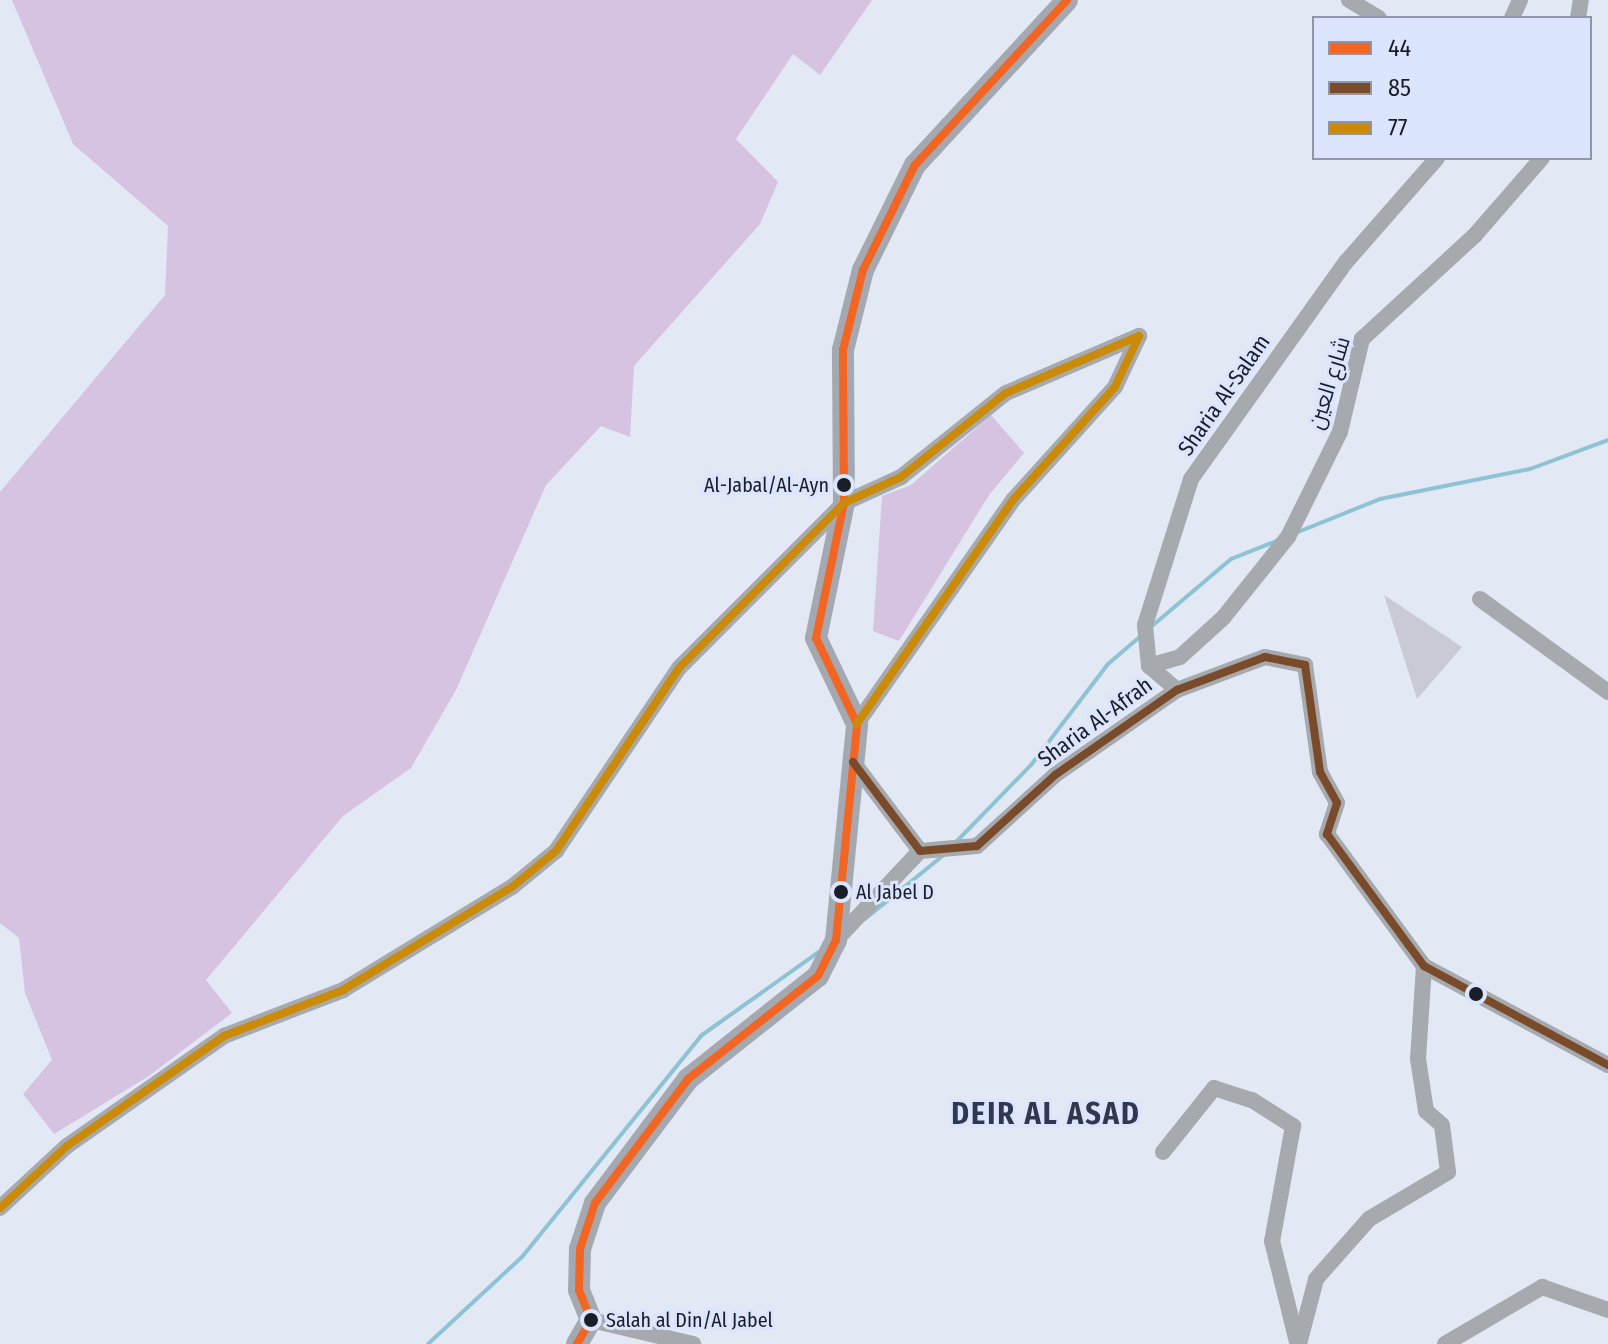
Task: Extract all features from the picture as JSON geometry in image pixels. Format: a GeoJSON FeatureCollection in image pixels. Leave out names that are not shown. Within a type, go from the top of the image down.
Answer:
{"type":"FeatureCollection","features":[{"type":"Feature","properties":{"kind":"street"},"geometry":{"type":"LineString","coordinates":[[857,724],[816,638],[844,503],[843,350],[885,216],[915,165],[1067,0]]}},
{"type":"Feature","properties":{"kind":"street"},"geometry":{"type":"LineString","coordinates":[[1349,0],[1376,16]]}},
{"type":"Feature","properties":{"kind":"street","name":"Sharia Al-Salam"},"geometry":{"type":"LineString","coordinates":[[1149,666],[1145,625],[1191,479],[1346,262],[1435,160]]}},
{"type":"Feature","properties":{"kind":"street","name":"شارع العين"},"geometry":{"type":"LineString","coordinates":[[1149,666],[1180,657],[1223,618],[1288,537],[1340,432],[1362,339],[1475,235],[1540,160]]}},
{"type":"Feature","properties":{"kind":"street"},"geometry":{"type":"LineString","coordinates":[[0,1208],[67,1146],[224,1036],[343,990],[545,860],[679,668],[844,503],[901,477],[1006,393],[1139,336],[1115,387],[1013,500],[857,724],[836,940]]}},
{"type":"Feature","properties":{"kind":"street"},"geometry":{"type":"LineString","coordinates":[[1480,599],[1608,692]]}},
{"type":"Feature","properties":{"kind":"street","name":"Sharia Al-Afrah"},"geometry":{"type":"LineString","coordinates":[[920,851],[977,846],[1055,775],[1177,690],[1265,657],[1305,665],[1320,772],[1337,803],[1327,834],[1424,966],[1608,1065]]}},
{"type":"Feature","properties":{"kind":"street"},"geometry":{"type":"LineString","coordinates":[[1149,666],[1177,690]]}},
{"type":"Feature","properties":{"kind":"street"},"geometry":{"type":"LineString","coordinates":[[591,1320],[579,1290],[580,1249],[595,1203],[688,1079],[818,976],[836,940],[920,851],[853,762]]}},
{"type":"Feature","properties":{"kind":"street"},"geometry":{"type":"LineString","coordinates":[[1298,1344],[1316,1279],[1369,1219],[1448,1172],[1442,1125],[1426,1111],[1418,1059],[1424,966]]}},
{"type":"Feature","properties":{"kind":"street"},"geometry":{"type":"LineString","coordinates":[[1163,1152],[1214,1088],[1252,1100],[1293,1126],[1272,1241],[1298,1344]]}},
{"type":"Feature","properties":{"kind":"street"},"geometry":{"type":"LineString","coordinates":[[1445,1344],[1542,1287],[1608,1310]]}},
{"type":"Feature","properties":{"kind":"street"},"geometry":{"type":"LineString","coordinates":[[577,1344],[591,1320]]}},
{"type":"Feature","properties":{"kind":"street"},"geometry":{"type":"LineString","coordinates":[[591,1320],[693,1344]]}},
{"type":"Feature","properties":{"kind":"shaded area"},"geometry":{"type":"Polygon","coordinates":[[[12,0],[872,0],[820,75],[793,54],[736,139],[778,182],[760,224],[634,366],[630,437],[601,426],[546,485],[456,690],[411,768],[343,816],[206,980],[232,1013],[149,1076],[54,1134],[23,1094],[52,1060],[25,993],[19,938],[0,923],[0,492],[165,295],[168,226],[73,144],[12,0]]]}},
{"type":"Feature","properties":{"kind":"shaded area"},"geometry":{"type":"Polygon","coordinates":[[[991,415],[1024,453],[989,495],[899,641],[873,631],[882,496],[911,485],[991,415]]]}},
{"type":"Feature","properties":{"kind":"building"},"geometry":{"type":"Polygon","coordinates":[[[1384,595],[1462,647],[1417,699],[1384,595]]]}},
{"type":"Feature","properties":{"kind":"waterway"},"geometry":{"type":"LineString","coordinates":[[1298,532],[1380,499],[1530,469],[1608,440]]}},
{"type":"Feature","properties":{"kind":"waterway"},"geometry":{"type":"LineString","coordinates":[[1152,626],[1231,559],[1279,540]]}},
{"type":"Feature","properties":{"kind":"waterway"},"geometry":{"type":"LineString","coordinates":[[956,842],[1031,765],[1108,664],[1142,635]]}},
{"type":"Feature","properties":{"kind":"waterway"},"geometry":{"type":"LineString","coordinates":[[865,919],[945,854]]}},
{"type":"Feature","properties":{"kind":"waterway"},"geometry":{"type":"LineString","coordinates":[[428,1344],[522,1257],[702,1035],[819,952]]}},
{"type":"Feature","properties":{"kind":"transit line","name":"44"},"geometry":{"type":"LineString","coordinates":[[577,1344],[591,1320],[579,1290],[580,1249],[595,1203],[688,1079],[818,976],[836,940],[857,724],[816,638],[844,503],[843,350],[863,270],[915,165],[1067,0]]}},
{"type":"Feature","properties":{"kind":"transit line","name":"77"},"geometry":{"type":"LineString","coordinates":[[0,1208],[67,1146],[224,1036],[343,990],[512,887],[556,851],[679,668],[844,503],[901,477],[1006,393],[1139,336],[1115,387],[1013,500],[857,724]]}},
{"type":"Feature","properties":{"kind":"transit line","name":"85"},"geometry":{"type":"LineString","coordinates":[[853,762],[920,851],[977,846],[1055,775],[1177,690],[1265,657],[1305,665],[1320,772],[1337,803],[1327,834],[1424,966],[1608,1065]]}},
{"type":"Feature","properties":{"kind":"place","name":"Al-Jabal/Al-Ayn"},"geometry":{"type":"Point","coordinates":[844,485]}},
{"type":"Feature","properties":{"kind":"place","name":"Al Jabel D"},"geometry":{"type":"Point","coordinates":[841,892]}},
{"type":"Feature","properties":{"kind":"place","name":"Salah al Din/Al Jabel"},"geometry":{"type":"Point","coordinates":[591,1320]}},
{"type":"Feature","properties":{"kind":"district","name":"DEIR AL ASAD"},"geometry":{"type":"Point","coordinates":[1046,1114]}}]}
